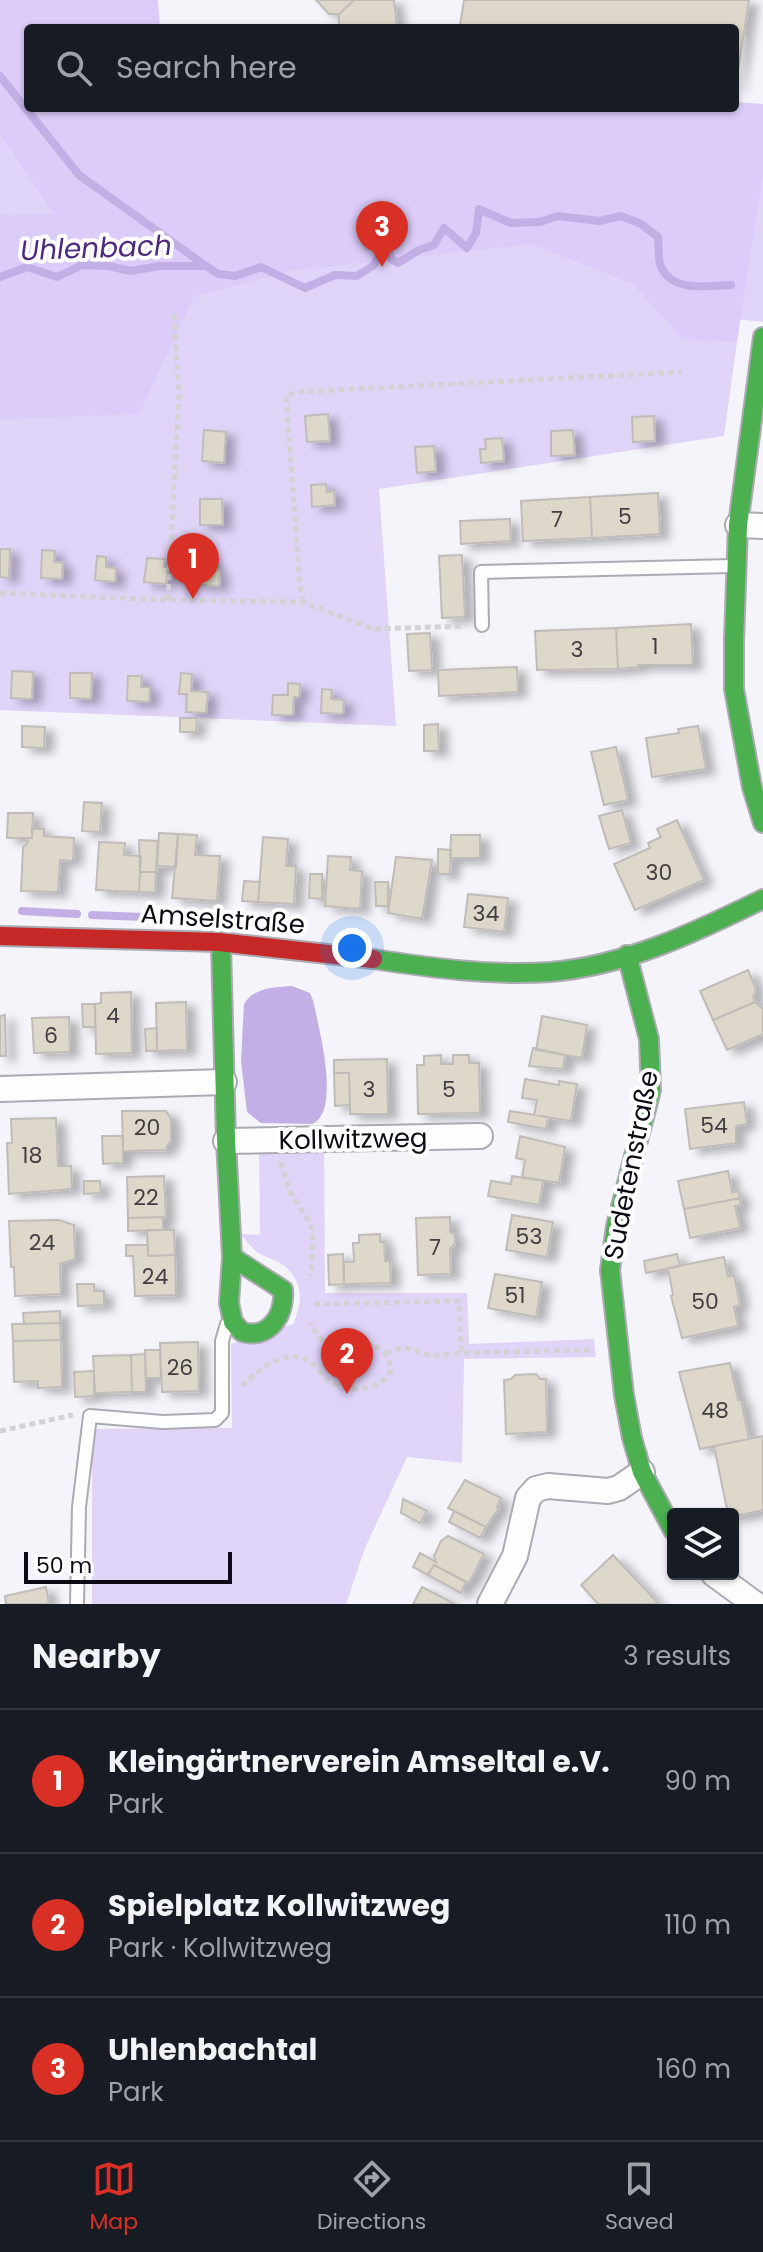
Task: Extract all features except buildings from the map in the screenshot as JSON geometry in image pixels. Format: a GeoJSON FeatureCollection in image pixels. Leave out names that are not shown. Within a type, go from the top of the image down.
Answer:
{"type":"FeatureCollection","features":[{"type":"Feature","properties":{"kind":"street"},"geometry":{"type":"LineString","coordinates":[[763,337],[738,525],[734,689],[752,787],[763,823]]}},
{"type":"Feature","properties":{"kind":"street"},"geometry":{"type":"LineString","coordinates":[[738,525],[763,526]]}},
{"type":"Feature","properties":{"kind":"street","name":"Amselstraße"},"geometry":{"type":"LineString","coordinates":[[0,936],[85,936],[289,948],[487,973],[525,973],[570,969],[627,955],[699,930],[763,899]]}},
{"type":"Feature","properties":{"kind":"street"},"geometry":{"type":"LineString","coordinates":[[221,944],[232,1257],[230,1315],[238,1330],[248,1335],[264,1332],[278,1320],[285,1305],[283,1290],[269,1278],[245,1268],[232,1257]]}},
{"type":"Feature","properties":{"kind":"street","name":"Sudetenstraße"},"geometry":{"type":"LineString","coordinates":[[627,955],[652,1056],[653,1075],[611,1249],[610,1270],[632,1438],[642,1472],[667,1519]]}},
{"type":"Feature","properties":{"kind":"street"},"geometry":{"type":"LineString","coordinates":[[0,1089],[224,1082]]}},
{"type":"Feature","properties":{"kind":"street","name":"Kollwitzweg"},"geometry":{"type":"LineString","coordinates":[[226,1141],[480,1136]]}},
{"type":"Feature","properties":{"kind":"street"},"geometry":{"type":"LineString","coordinates":[[490,1604],[515,1556],[528,1498],[536,1489],[548,1486],[608,1491],[619,1488],[642,1472]]}},
{"type":"Feature","properties":{"kind":"street"},"geometry":{"type":"LineString","coordinates":[[722,1580],[755,1604]]}},
{"type":"Feature","properties":{"kind":"lane"},"geometry":{"type":"LineString","coordinates":[[482,625],[481,572],[736,565]]}},
{"type":"Feature","properties":{"kind":"lane"},"geometry":{"type":"LineString","coordinates":[[77,1604],[79,1507],[90,1416],[163,1422],[215,1420],[222,1413],[222,1341],[230,1315]]}},
{"type":"Feature","properties":{"kind":"path"},"geometry":{"type":"LineString","coordinates":[[168,600],[179,394],[174,313]]}},
{"type":"Feature","properties":{"kind":"path"},"geometry":{"type":"LineString","coordinates":[[303,602],[286,396],[297,392],[682,372]]}},
{"type":"Feature","properties":{"kind":"path"},"geometry":{"type":"LineString","coordinates":[[0,593],[303,602],[373,629],[482,625]]}},
{"type":"Feature","properties":{"kind":"path"},"geometry":{"type":"LineString","coordinates":[[285,1305],[459,1301],[461,1353]]}},
{"type":"Feature","properties":{"kind":"path"},"geometry":{"type":"LineString","coordinates":[[386,1353],[404,1347],[432,1356],[619,1348]]}},
{"type":"Feature","properties":{"kind":"path"},"geometry":{"type":"LineString","coordinates":[[0,1431],[71,1415],[90,1416]]}},
{"type":"Feature","properties":{"kind":"shaded area"},"geometry":{"type":"Polygon","coordinates":[[[0,0],[158,0],[160,24],[24,24],[24,112],[739,112],[739,102],[763,104],[763,173],[737,342],[683,339],[633,284],[532,244],[295,270],[194,296],[139,414],[0,419],[0,215],[54,214],[0,136],[0,0]]]}},
{"type":"Feature","properties":{"kind":"shaded area"},"geometry":{"type":"Polygon","coordinates":[[[763,114],[763,322],[736,319],[737,342],[724,436],[379,489],[396,726],[0,710],[0,136],[55,215],[763,114]]]}},
{"type":"Feature","properties":{"kind":"shaded area"},"geometry":{"type":"Polygon","coordinates":[[[292,986],[310,993],[313,1000],[326,1067],[326,1103],[321,1116],[312,1124],[261,1123],[247,1112],[241,1061],[244,1004],[259,992],[292,986]]]}},
{"type":"Feature","properties":{"kind":"shaded area"},"geometry":{"type":"Polygon","coordinates":[[[259,1150],[324,1150],[325,1293],[467,1293],[469,1344],[594,1339],[596,1357],[464,1359],[462,1463],[407,1457],[365,1548],[346,1604],[92,1604],[92,1429],[232,1428],[231,1344],[293,1324],[297,1315],[300,1299],[293,1276],[280,1263],[257,1252],[240,1234],[260,1235],[259,1150]]]}},
{"type":"Feature","properties":{"kind":"waterway"},"geometry":{"type":"LineString","coordinates":[[0,76],[24,106]]}},
{"type":"Feature","properties":{"kind":"waterway"},"geometry":{"type":"LineString","coordinates":[[29,112],[79,175],[206,266]]}},
{"type":"Feature","properties":{"kind":"waterway","name":"Uhlenbach"},"geometry":{"type":"LineString","coordinates":[[0,277],[27,267],[57,277],[82,265],[131,271],[159,266],[206,266],[218,274],[235,276],[261,267],[305,288],[335,275],[357,276],[374,265],[386,242],[391,259],[398,263],[434,245],[444,228],[467,248],[476,233],[479,209],[511,223],[540,222],[558,216],[599,221],[621,216],[641,224],[658,237],[660,264],[672,280],[690,286],[731,285]]}},
{"type":"Feature","properties":{"kind":"waterway"},"geometry":{"type":"LineString","coordinates":[[22,911],[77,914]]}},
{"type":"Feature","properties":{"kind":"waterway"},"geometry":{"type":"LineString","coordinates":[[92,915],[143,917]]}},
{"type":"Feature","properties":{"kind":"waterway"},"geometry":{"type":"LineString","coordinates":[[173,920],[213,922]]}},
{"type":"Feature","properties":{"kind":"traffic: fast"},"geometry":{"type":"LineString","coordinates":[[763,337],[738,525],[734,640],[734,689],[752,787],[763,823]]}},
{"type":"Feature","properties":{"kind":"traffic: fast"},"geometry":{"type":"LineString","coordinates":[[373,959],[484,972],[528,973],[578,968],[606,963],[660,946],[763,899]]}},
{"type":"Feature","properties":{"kind":"traffic: fast"},"geometry":{"type":"LineString","coordinates":[[221,944],[232,1257],[229,1303],[233,1322],[242,1332],[268,1329],[278,1316],[283,1290],[232,1257]]}},
{"type":"Feature","properties":{"kind":"traffic: fast"},"geometry":{"type":"LineString","coordinates":[[627,955],[649,1039],[651,1090],[616,1226],[610,1270],[632,1438],[642,1472],[667,1519]]}},
{"type":"Feature","properties":{"kind":"traffic: jam"},"geometry":{"type":"LineString","coordinates":[[0,936],[219,942],[373,959]]}},
{"type":"Feature","properties":{"kind":"place","name":"Uhlenbachtal"},"geometry":{"type":"Point","coordinates":[382,267]}},
{"type":"Feature","properties":{"kind":"place","name":"Kleingärtnerverein Amseltal e.V."},"geometry":{"type":"Point","coordinates":[193,599]}},
{"type":"Feature","properties":{"kind":"place","name":"Spielplatz Kollwitzweg"},"geometry":{"type":"Point","coordinates":[347,1394]}}]}
